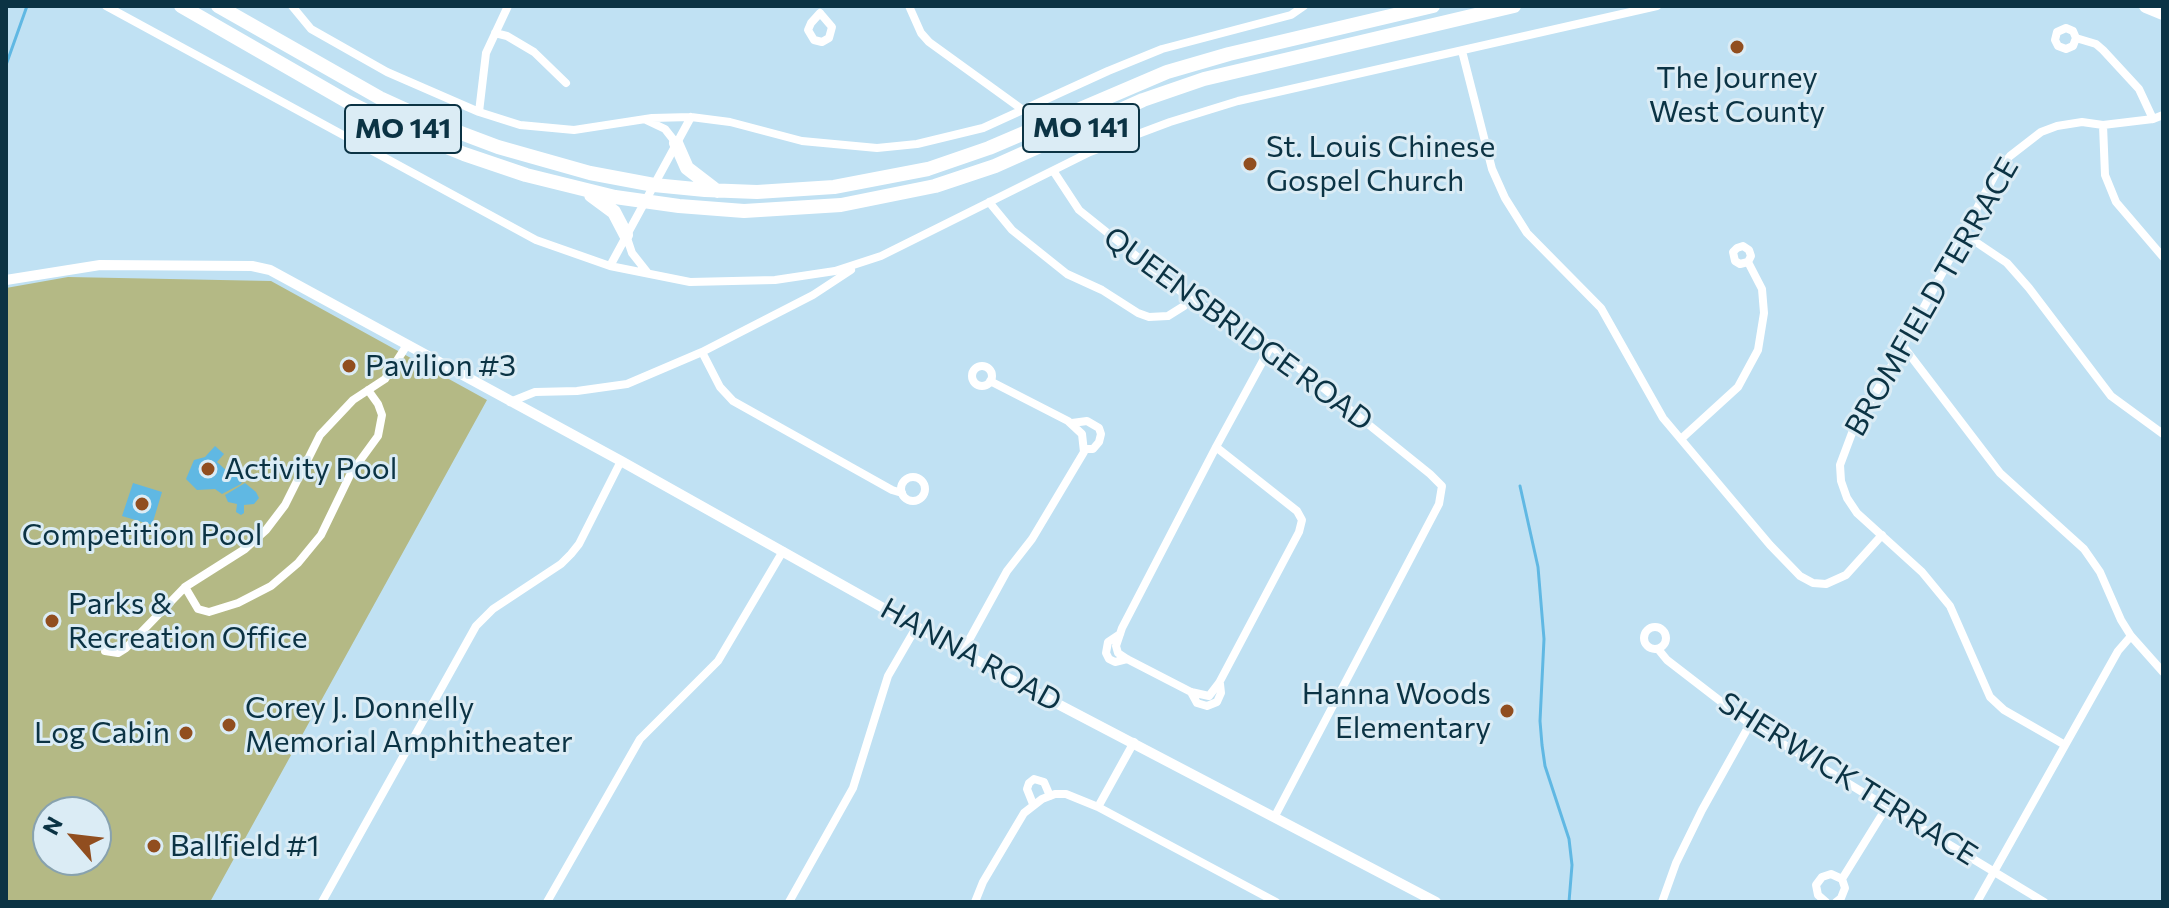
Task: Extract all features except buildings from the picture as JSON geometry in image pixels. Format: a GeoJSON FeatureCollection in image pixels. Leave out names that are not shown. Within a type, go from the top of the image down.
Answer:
{"type":"FeatureCollection","features":[{"type":"Feature","properties":{"kind":"highway","name":"MO 141"},"geometry":{"type":"LineString","coordinates":[[181,6],[320,86],[405,130],[495,165],[584,190],[645,202],[712,209],[776,210],[841,205],[904,194],[995,166],[1123,108],[1193,82],[1514,6]]}},
{"type":"Feature","properties":{"kind":"highway","name":"MO 141"},"geometry":{"type":"LineString","coordinates":[[218,6],[352,83],[437,124],[544,161],[654,185],[717,191],[782,192],[834,187],[928,169],[989,148],[1167,72],[1229,54],[1433,6]]}},
{"type":"Feature","properties":{"kind":"highway"},"geometry":{"type":"LineString","coordinates":[[2146,6],[2163,13]]}},
{"type":"Feature","properties":{"kind":"highway"},"geometry":{"type":"LineString","coordinates":[[676,143],[687,168],[717,191]]}},
{"type":"Feature","properties":{"kind":"highway"},"geometry":{"type":"LineString","coordinates":[[584,190],[614,212],[626,235]]}},
{"type":"Feature","properties":{"kind":"street"},"geometry":{"type":"LineString","coordinates":[[106,6],[536,240],[610,266],[690,282],[775,280],[835,271],[881,256],[1090,152],[1238,101],[1657,6]]}},
{"type":"Feature","properties":{"kind":"street"},"geometry":{"type":"LineString","coordinates":[[292,6],[311,29],[412,85],[520,125],[591,129],[645,119],[691,117],[730,122],[811,143],[877,148],[939,140],[983,128],[1162,49],[1291,15],[1304,6]]}},
{"type":"Feature","properties":{"kind":"street"},"geometry":{"type":"LineString","coordinates":[[479,112],[486,53],[508,6]]}},
{"type":"Feature","properties":{"kind":"street"},"geometry":{"type":"LineString","coordinates":[[909,6],[921,33],[929,42],[1023,110]]}},
{"type":"Feature","properties":{"kind":"street"},"geometry":{"type":"LineString","coordinates":[[495,33],[507,36],[534,52],[566,83]]}},
{"type":"Feature","properties":{"kind":"street"},"geometry":{"type":"LineString","coordinates":[[2076,38],[2096,44],[2116,61],[2139,89],[2153,119]]}},
{"type":"Feature","properties":{"kind":"street"},"geometry":{"type":"LineString","coordinates":[[1462,51],[1492,169],[1505,198],[1527,233],[1601,308],[1663,418],[1770,545],[1800,576],[1813,583],[1826,584],[1846,575],[1882,535]]}},
{"type":"Feature","properties":{"kind":"street","name":"BROMFIELD TERRACE"},"geometry":{"type":"LineString","coordinates":[[2065,745],[2004,710],[1990,697],[1950,606],[1922,572],[1857,513],[1847,498],[1840,465],[1852,433],[1903,346],[1997,171],[2024,143],[2057,126],[2082,122],[2103,125],[2163,115]]}},
{"type":"Feature","properties":{"kind":"street"},"geometry":{"type":"LineString","coordinates":[[610,266],[691,117]]}},
{"type":"Feature","properties":{"kind":"street"},"geometry":{"type":"LineString","coordinates":[[645,119],[665,129],[676,143]]}},
{"type":"Feature","properties":{"kind":"street"},"geometry":{"type":"LineString","coordinates":[[2103,125],[2105,175],[2116,202],[2163,257]]}},
{"type":"Feature","properties":{"kind":"street","name":"QUEENSBRIDGE ROAD"},"geometry":{"type":"LineString","coordinates":[[1054,172],[1079,210],[1190,299],[1247,329],[1271,346],[1442,486],[1439,504],[1275,816]]}},
{"type":"Feature","properties":{"kind":"street"},"geometry":{"type":"LineString","coordinates":[[989,202],[1012,230],[1067,274],[1102,290],[1138,313],[1149,317],[1168,316],[1190,299]]}},
{"type":"Feature","properties":{"kind":"street"},"geometry":{"type":"LineString","coordinates":[[1964,234],[2007,263],[2022,279],[2111,396],[2163,434]]}},
{"type":"Feature","properties":{"kind":"street"},"geometry":{"type":"LineString","coordinates":[[626,235],[638,264],[649,274]]}},
{"type":"Feature","properties":{"kind":"street"},"geometry":{"type":"LineString","coordinates":[[1681,439],[1738,387],[1758,350],[1763,326],[1763,299],[1758,277],[1748,262]]}},
{"type":"Feature","properties":{"kind":"street"},"geometry":{"type":"LineString","coordinates":[[510,402],[535,392],[577,391],[627,384],[702,352],[813,295],[861,263]]}},
{"type":"Feature","properties":{"kind":"street","name":"HANNA ROAD"},"geometry":{"type":"LineString","coordinates":[[6,280],[100,265],[257,267],[276,273],[621,461],[1010,679],[1436,902]]}},
{"type":"Feature","properties":{"kind":"street"},"geometry":{"type":"LineString","coordinates":[[105,651],[118,653],[126,648],[185,587],[245,549],[266,530],[285,505],[320,435],[338,414],[390,373],[407,345]]}},
{"type":"Feature","properties":{"kind":"street"},"geometry":{"type":"LineString","coordinates":[[1216,447],[1297,511],[1302,520],[1299,532],[1219,683],[1209,696],[1191,692],[1127,659],[1118,653],[1116,646],[1216,447],[1271,346]]}},
{"type":"Feature","properties":{"kind":"street"},"geometry":{"type":"LineString","coordinates":[[1903,346],[2000,473],[2084,549],[2100,572],[2131,636],[2163,672]]}},
{"type":"Feature","properties":{"kind":"street"},"geometry":{"type":"LineString","coordinates":[[702,352],[720,387],[733,401],[902,493]]}},
{"type":"Feature","properties":{"kind":"street"},"geometry":{"type":"LineString","coordinates":[[963,651],[1007,571],[1032,539],[1084,449],[1082,434],[1072,423],[990,381]]}},
{"type":"Feature","properties":{"kind":"street"},"geometry":{"type":"LineString","coordinates":[[185,587],[198,609],[218,611],[271,586],[298,563],[321,535],[351,473],[378,436],[382,415],[368,390]]}},
{"type":"Feature","properties":{"kind":"street"},"geometry":{"type":"LineString","coordinates":[[1072,423],[1087,421],[1099,428],[1099,442],[1093,449],[1084,449]]}},
{"type":"Feature","properties":{"kind":"street"},"geometry":{"type":"LineString","coordinates":[[322,902],[476,626],[493,609],[561,564],[571,554],[621,461]]}},
{"type":"Feature","properties":{"kind":"street"},"geometry":{"type":"LineString","coordinates":[[547,902],[646,730],[718,661],[783,551]]}},
{"type":"Feature","properties":{"kind":"street"},"geometry":{"type":"LineString","coordinates":[[789,902],[853,788],[888,676],[917,626]]}},
{"type":"Feature","properties":{"kind":"street"},"geometry":{"type":"LineString","coordinates":[[1977,902],[2118,651],[2131,636]]}},
{"type":"Feature","properties":{"kind":"street","name":"SHERWICK TERRACE"},"geometry":{"type":"LineString","coordinates":[[1658,649],[1667,660],[1750,724],[2044,902]]}},
{"type":"Feature","properties":{"kind":"street"},"geometry":{"type":"LineString","coordinates":[[1191,692],[1197,703],[1207,706],[1217,702],[1221,693],[1219,683]]}},
{"type":"Feature","properties":{"kind":"street"},"geometry":{"type":"LineString","coordinates":[[1662,902],[1676,863],[1702,810],[1750,724]]}},
{"type":"Feature","properties":{"kind":"street"},"geometry":{"type":"LineString","coordinates":[[1098,807],[1134,742]]}},
{"type":"Feature","properties":{"kind":"street"},"geometry":{"type":"LineString","coordinates":[[1033,804],[1027,789],[1034,779],[1044,782],[1050,796]]}},
{"type":"Feature","properties":{"kind":"street"},"geometry":{"type":"LineString","coordinates":[[975,902],[1018,820],[1033,804],[1050,796],[1066,794],[1098,807],[1276,902]]}},
{"type":"Feature","properties":{"kind":"street"},"geometry":{"type":"LineString","coordinates":[[1836,902],[1844,893],[1842,879],[1886,808]]}},
{"type":"Feature","properties":{"kind":"street"},"geometry":{"type":"LineString","coordinates":[[1826,902],[1818,895],[1818,881],[1831,874],[1842,879]]}},
{"type":"Feature","properties":{"kind":"green space"},"geometry":{"type":"Polygon","coordinates":[[[68,277],[271,281],[487,400],[210,902],[6,902],[6,288],[68,277]]]}},
{"type":"Feature","properties":{"kind":"water","name":"Activity Pool"},"geometry":{"type":"Polygon","coordinates":[[[215,446],[224,454],[217,462],[227,471],[241,474],[243,479],[241,484],[222,494],[215,489],[197,490],[186,479],[194,460],[205,457],[215,446]]]}},
{"type":"Feature","properties":{"kind":"water","name":"Competition Pool"},"geometry":{"type":"Polygon","coordinates":[[[133,483],[162,492],[152,525],[122,516],[133,483]]]}},
{"type":"Feature","properties":{"kind":"water"},"geometry":{"type":"Polygon","coordinates":[[[245,483],[259,498],[254,504],[244,505],[241,515],[236,512],[237,504],[228,502],[225,495],[245,483]]]}},
{"type":"Feature","properties":{"kind":"waterway"},"geometry":{"type":"LineString","coordinates":[[6,65],[27,6]]}},
{"type":"Feature","properties":{"kind":"waterway"},"geometry":{"type":"LineString","coordinates":[[1520,486],[1538,567],[1544,639],[1540,721],[1542,745],[1545,766],[1569,839],[1572,865],[1569,902]]}},
{"type":"Feature","properties":{"kind":"place","name":"The Journey West County"},"geometry":{"type":"Point","coordinates":[1737,47]}},
{"type":"Feature","properties":{"kind":"place","name":"St. Louis Chinese Gospel Church"},"geometry":{"type":"Point","coordinates":[1250,164]}},
{"type":"Feature","properties":{"kind":"place","name":"Pavilion #3"},"geometry":{"type":"Point","coordinates":[349,366]}},
{"type":"Feature","properties":{"kind":"place","name":"Activity Pool"},"geometry":{"type":"Point","coordinates":[208,469]}},
{"type":"Feature","properties":{"kind":"place","name":"Competition Pool"},"geometry":{"type":"Point","coordinates":[142,504]}},
{"type":"Feature","properties":{"kind":"place","name":"Parks & Recreation Office"},"geometry":{"type":"Point","coordinates":[52,621]}},
{"type":"Feature","properties":{"kind":"place","name":"Hanna Woods Elementary"},"geometry":{"type":"Point","coordinates":[1507,711]}},
{"type":"Feature","properties":{"kind":"place","name":"Corey J. Donnelly Memorial Amphitheater"},"geometry":{"type":"Point","coordinates":[229,725]}},
{"type":"Feature","properties":{"kind":"place","name":"Log Cabin"},"geometry":{"type":"Point","coordinates":[186,733]}},
{"type":"Feature","properties":{"kind":"place","name":"Ballfield #1"},"geometry":{"type":"Point","coordinates":[154,846]}}]}
